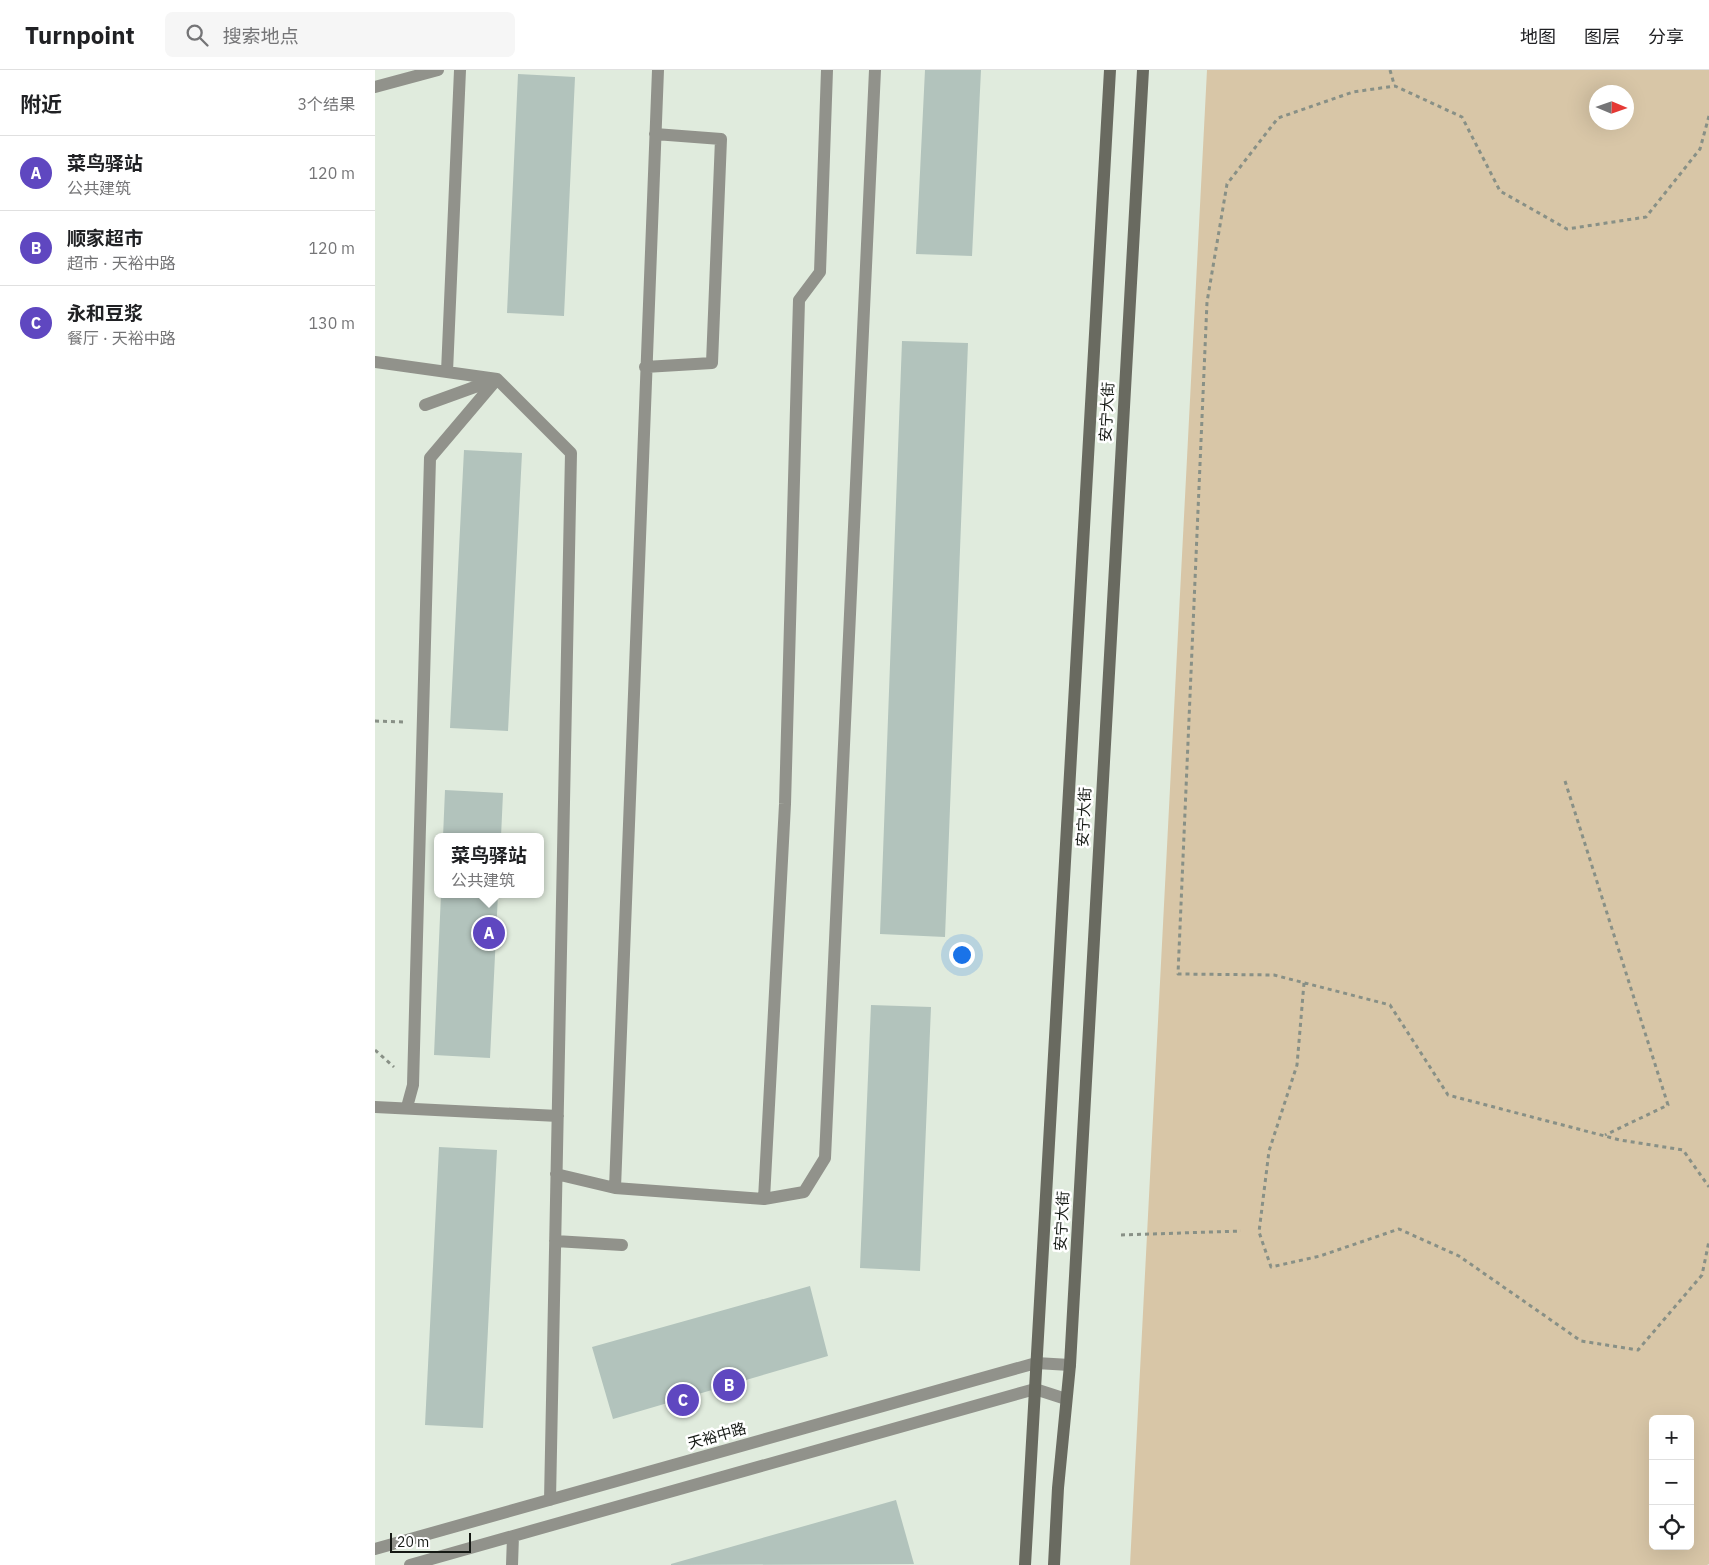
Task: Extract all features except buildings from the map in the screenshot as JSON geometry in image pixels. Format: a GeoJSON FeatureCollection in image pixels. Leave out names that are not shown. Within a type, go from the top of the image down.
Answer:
{"type":"FeatureCollection","features":[{"type":"Feature","properties":{"kind":"main road","name":"安宁大街"},"geometry":{"type":"LineString","coordinates":[[1025,1565],[1110,70]]}},
{"type":"Feature","properties":{"kind":"main road","name":"安宁大街"},"geometry":{"type":"LineString","coordinates":[[1054,1565],[1058,1488],[1070,1365],[1143,70]]}},
{"type":"Feature","properties":{"kind":"street"},"geometry":{"type":"LineString","coordinates":[[375,88],[438,70]]}},
{"type":"Feature","properties":{"kind":"street"},"geometry":{"type":"LineString","coordinates":[[447,372],[460,70]]}},
{"type":"Feature","properties":{"kind":"street"},"geometry":{"type":"LineString","coordinates":[[615,1188],[645,366],[658,70]]}},
{"type":"Feature","properties":{"kind":"street"},"geometry":{"type":"LineString","coordinates":[[764,1199],[785,804],[799,300],[820,272],[827,70]]}},
{"type":"Feature","properties":{"kind":"street"},"geometry":{"type":"LineString","coordinates":[[555,1174],[615,1188],[764,1199],[804,1192],[825,1158],[875,70]]}},
{"type":"Feature","properties":{"kind":"street"},"geometry":{"type":"LineString","coordinates":[[645,366],[711,363],[715,295],[721,139],[655,134]]}},
{"type":"Feature","properties":{"kind":"street"},"geometry":{"type":"LineString","coordinates":[[375,362],[497,379],[571,453],[555,1174],[550,1500]]}},
{"type":"Feature","properties":{"kind":"street"},"geometry":{"type":"LineString","coordinates":[[425,405],[497,379]]}},
{"type":"Feature","properties":{"kind":"street"},"geometry":{"type":"LineString","coordinates":[[407,1107],[413,1075],[430,458],[497,379]]}},
{"type":"Feature","properties":{"kind":"street"},"geometry":{"type":"LineString","coordinates":[[375,1107],[407,1107],[557,1116]]}},
{"type":"Feature","properties":{"kind":"street"},"geometry":{"type":"LineString","coordinates":[[555,1241],[622,1245]]}},
{"type":"Feature","properties":{"kind":"street","name":"天裕中路"},"geometry":{"type":"LineString","coordinates":[[375,1549],[1036,1363],[1070,1365]]}},
{"type":"Feature","properties":{"kind":"street"},"geometry":{"type":"LineString","coordinates":[[410,1565],[1035,1389],[1067,1399]]}},
{"type":"Feature","properties":{"kind":"street"},"geometry":{"type":"LineString","coordinates":[[513,1536],[513,1565]]}},
{"type":"Feature","properties":{"kind":"path"},"geometry":{"type":"LineString","coordinates":[[1390,70],[1394,84]]}},
{"type":"Feature","properties":{"kind":"path"},"geometry":{"type":"LineString","coordinates":[[1709,116],[1700,149],[1646,216],[1567,229],[1500,191],[1461,117],[1395,86],[1353,92],[1277,118],[1227,184],[1207,302],[1178,974],[1274,976],[1390,1005],[1448,1095],[1620,1140],[1683,1150],[1709,1187]]}},
{"type":"Feature","properties":{"kind":"path"},"geometry":{"type":"LineString","coordinates":[[375,722],[413,722]]}},
{"type":"Feature","properties":{"kind":"path"},"geometry":{"type":"LineString","coordinates":[[1565,781],[1668,1105],[1605,1135]]}},
{"type":"Feature","properties":{"kind":"path"},"geometry":{"type":"LineString","coordinates":[[1304,982],[1297,1065],[1269,1151],[1259,1232],[1271,1267],[1320,1256],[1399,1229],[1459,1256],[1581,1341],[1638,1350],[1702,1276],[1709,1241]]}},
{"type":"Feature","properties":{"kind":"path"},"geometry":{"type":"LineString","coordinates":[[1121,1235],[1241,1231]]}},
{"type":"Feature","properties":{"kind":"shaded area"},"geometry":{"type":"Polygon","coordinates":[[[1207,70],[1709,70],[1709,1564],[1130,1565],[1207,70]]]}},
{"type":"Feature","properties":{"kind":"place","name":"菜鸟驿站"},"geometry":{"type":"Point","coordinates":[489,933]}},
{"type":"Feature","properties":{"kind":"place","name":"顺家超市"},"geometry":{"type":"Point","coordinates":[729,1385]}},
{"type":"Feature","properties":{"kind":"place","name":"永和豆浆"},"geometry":{"type":"Point","coordinates":[683,1400]}}]}
